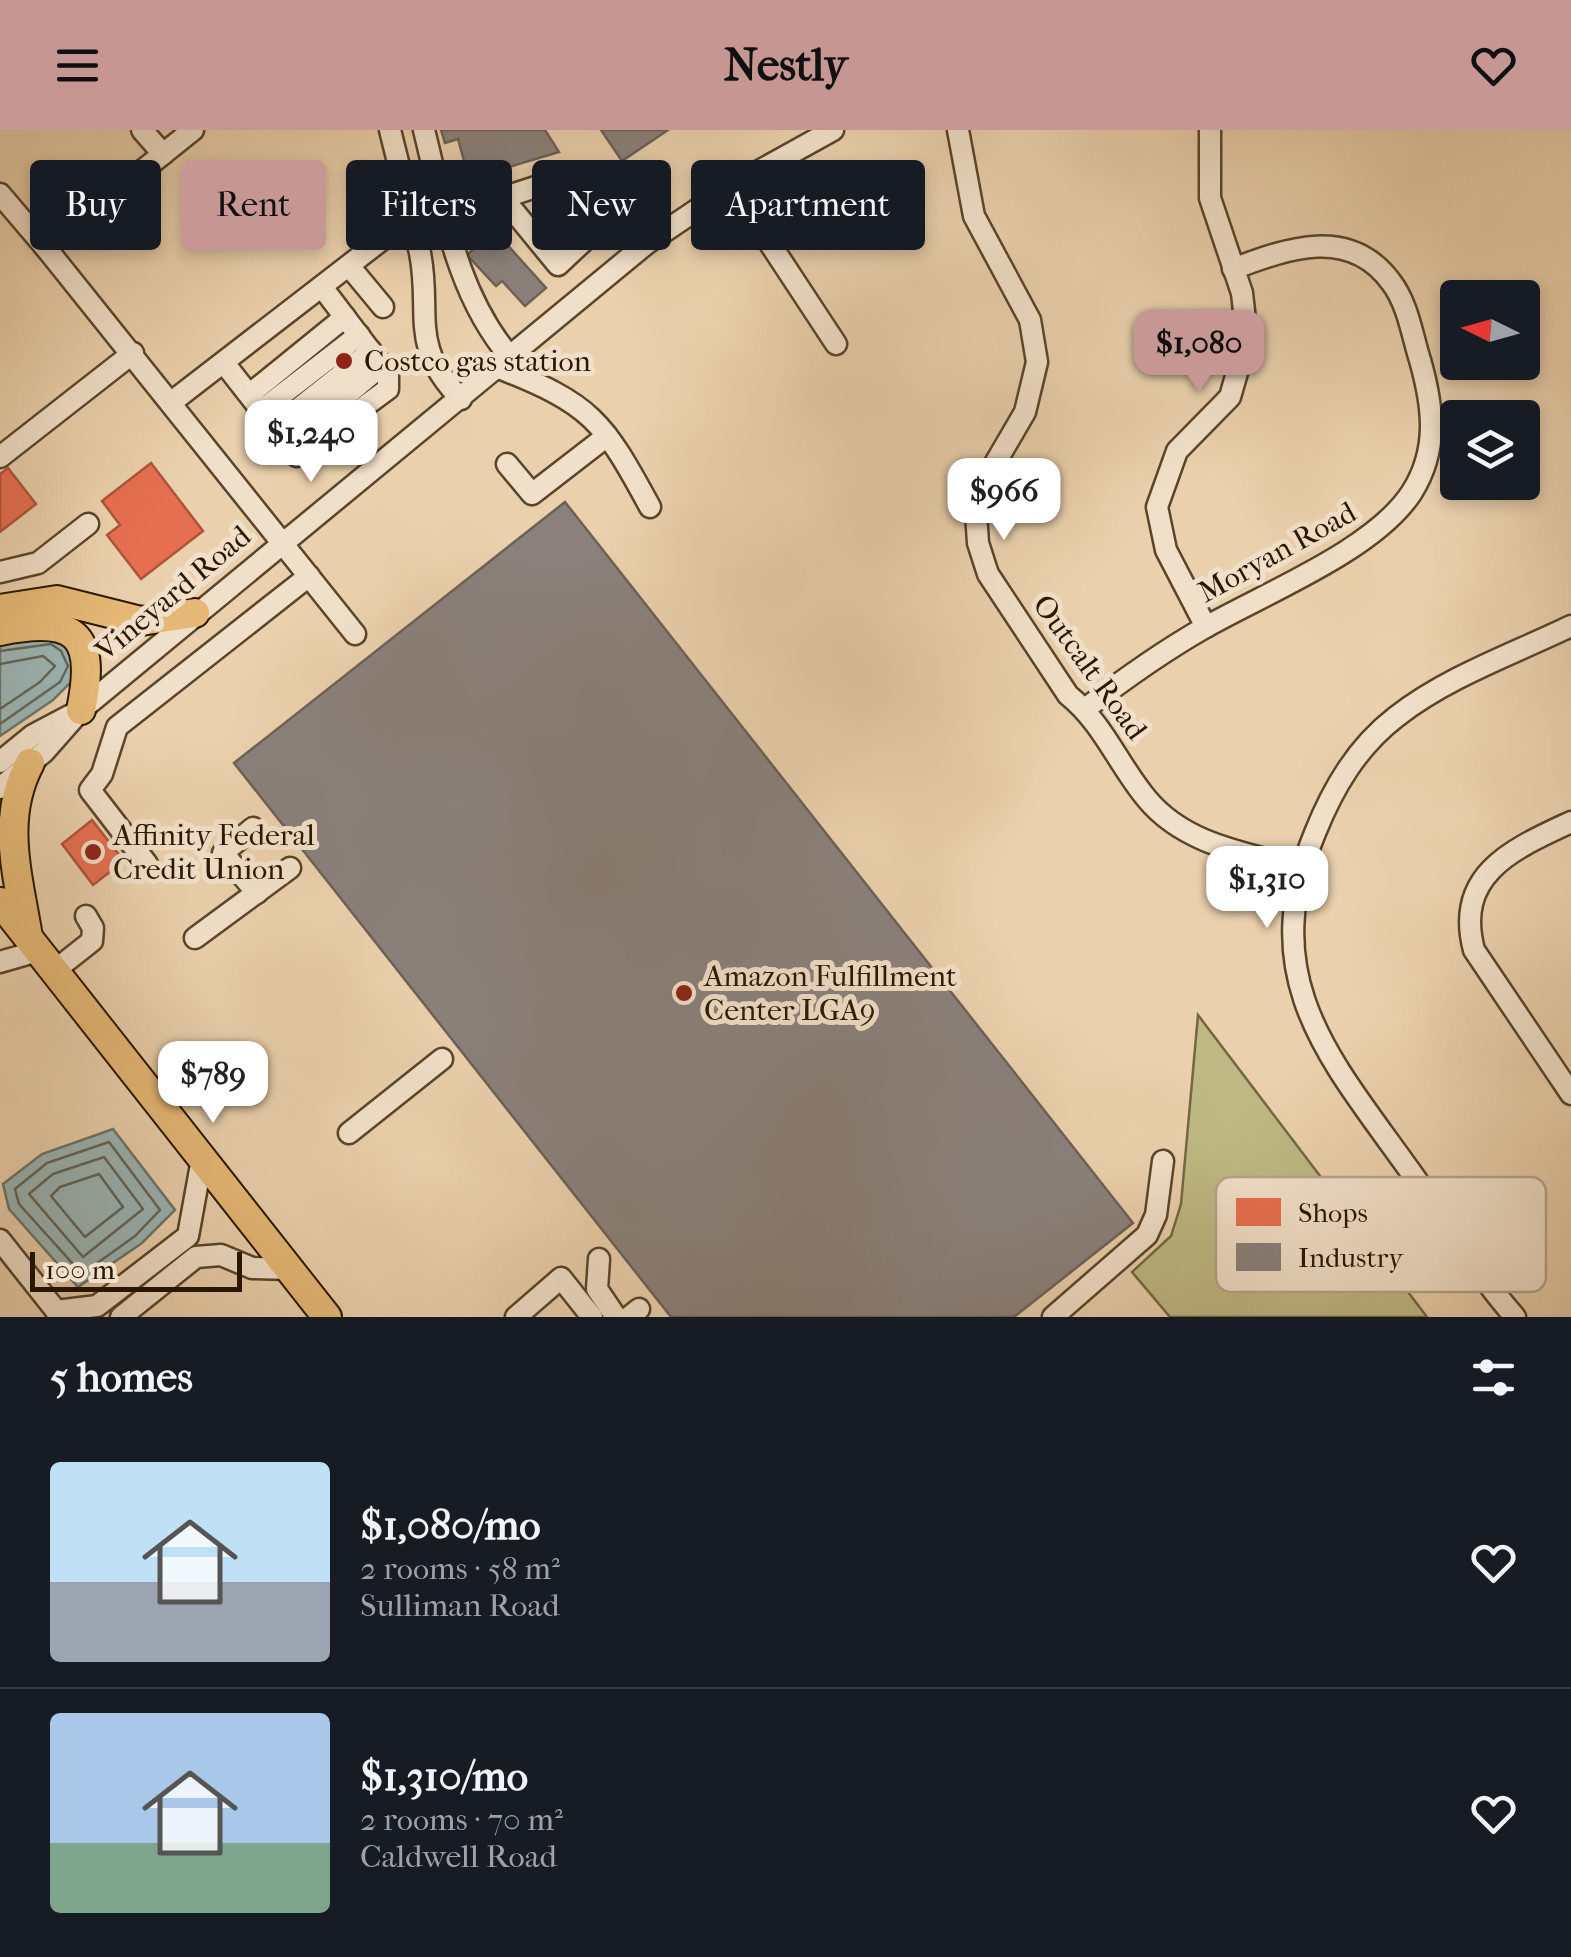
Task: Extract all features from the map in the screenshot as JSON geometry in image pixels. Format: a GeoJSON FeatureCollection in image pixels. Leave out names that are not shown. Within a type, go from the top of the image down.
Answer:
{"type":"FeatureCollection","features":[{"type":"Feature","properties":{"kind":"main road"},"geometry":{"type":"LineString","coordinates":[[0,608],[57,600],[140,621],[195,614]]}},
{"type":"Feature","properties":{"kind":"main road"},"geometry":{"type":"LineString","coordinates":[[0,631],[50,623],[76,636],[88,655],[89,668],[81,710]]}},
{"type":"Feature","properties":{"kind":"main road"},"geometry":{"type":"LineString","coordinates":[[30,764],[16,788],[10,819],[40,953]]}},
{"type":"Feature","properties":{"kind":"main road"},"geometry":{"type":"LineString","coordinates":[[0,902],[327,1317]]}},
{"type":"Feature","properties":{"kind":"street"},"geometry":{"type":"LineString","coordinates":[[142,130],[163,154]]}},
{"type":"Feature","properties":{"kind":"street"},"geometry":{"type":"LineString","coordinates":[[156,160],[194,130]]}},
{"type":"Feature","properties":{"kind":"street"},"geometry":{"type":"LineString","coordinates":[[390,130],[397,160]]}},
{"type":"Feature","properties":{"kind":"street"},"geometry":{"type":"LineString","coordinates":[[424,130],[432,160]]}},
{"type":"Feature","properties":{"kind":"street","name":"Outcalt Road"},"geometry":{"type":"LineString","coordinates":[[958,130],[974,216],[1030,320],[1037,362],[1025,412],[983,484],[976,512],[978,543],[988,574],[1068,695],[1085,709],[1148,800],[1175,826],[1202,840],[1300,868]]}},
{"type":"Feature","properties":{"kind":"street"},"geometry":{"type":"LineString","coordinates":[[1206,627],[1166,550],[1158,507],[1178,451],[1230,397],[1238,376],[1246,314],[1210,198],[1210,130]]}},
{"type":"Feature","properties":{"kind":"street","name":"Vineyard Road"},"geometry":{"type":"LineString","coordinates":[[776,160],[824,132]]}},
{"type":"Feature","properties":{"kind":"street"},"geometry":{"type":"LineString","coordinates":[[0,194],[30,229]]}},
{"type":"Feature","properties":{"kind":"street","name":"Vineyard Road"},"geometry":{"type":"LineString","coordinates":[[0,788],[30,764],[81,710],[280,542],[461,399],[646,244],[691,214]]}},
{"type":"Feature","properties":{"kind":"street","name":"Moryan Road"},"geometry":{"type":"LineString","coordinates":[[1085,709],[1148,660],[1376,533],[1413,490],[1432,436],[1433,405],[1402,301],[1378,265],[1356,253],[1306,244],[1233,269]]}},
{"type":"Feature","properties":{"kind":"street"},"geometry":{"type":"LineString","coordinates":[[48,250],[355,634]]}},
{"type":"Feature","properties":{"kind":"street"},"geometry":{"type":"LineString","coordinates":[[172,401],[369,250]]}},
{"type":"Feature","properties":{"kind":"street"},"geometry":{"type":"LineString","coordinates":[[417,250],[430,356],[461,399]]}},
{"type":"Feature","properties":{"kind":"street"},"geometry":{"type":"LineString","coordinates":[[455,250],[463,282],[504,363],[570,397],[608,436],[650,506]]}},
{"type":"Feature","properties":{"kind":"street"},"geometry":{"type":"LineString","coordinates":[[774,250],[836,344]]}},
{"type":"Feature","properties":{"kind":"street"},"geometry":{"type":"LineString","coordinates":[[348,266],[382,307]]}},
{"type":"Feature","properties":{"kind":"street"},"geometry":{"type":"LineString","coordinates":[[224,363],[297,456],[388,389],[390,380],[322,286]]}},
{"type":"Feature","properties":{"kind":"street"},"geometry":{"type":"LineString","coordinates":[[269,419],[345,317]]}},
{"type":"Feature","properties":{"kind":"street"},"geometry":{"type":"LineString","coordinates":[[269,419],[370,351]]}},
{"type":"Feature","properties":{"kind":"street"},"geometry":{"type":"LineString","coordinates":[[0,457],[133,354]]}},
{"type":"Feature","properties":{"kind":"street"},"geometry":{"type":"LineString","coordinates":[[508,464],[532,494],[608,436]]}},
{"type":"Feature","properties":{"kind":"street"},"geometry":{"type":"LineString","coordinates":[[0,572],[38,563],[88,524]]}},
{"type":"Feature","properties":{"kind":"street"},"geometry":{"type":"LineString","coordinates":[[147,864],[90,790],[102,774],[117,728],[308,576]]}},
{"type":"Feature","properties":{"kind":"street"},"geometry":{"type":"LineString","coordinates":[[1417,1177],[1312,1027],[1294,956],[1292,925],[1300,868],[1344,773],[1396,717],[1434,691],[1571,626]]}},
{"type":"Feature","properties":{"kind":"street","name":"Vineyard Road"},"geometry":{"type":"LineString","coordinates":[[0,762],[34,735],[81,710]]}},
{"type":"Feature","properties":{"kind":"street"},"geometry":{"type":"LineString","coordinates":[[1571,822],[1505,854],[1492,866],[1470,908],[1468,928],[1474,950],[1571,1094]]}},
{"type":"Feature","properties":{"kind":"street"},"geometry":{"type":"LineString","coordinates":[[253,828],[223,852],[257,893]]}},
{"type":"Feature","properties":{"kind":"street"},"geometry":{"type":"LineString","coordinates":[[195,938],[290,868]]}},
{"type":"Feature","properties":{"kind":"street"},"geometry":{"type":"LineString","coordinates":[[0,962],[92,941],[93,928],[86,916]]}},
{"type":"Feature","properties":{"kind":"street"},"geometry":{"type":"LineString","coordinates":[[349,1133],[442,1060]]}},
{"type":"Feature","properties":{"kind":"street"},"geometry":{"type":"LineString","coordinates":[[0,1240],[59,1314],[97,1306],[188,1236],[202,1158]]}},
{"type":"Feature","properties":{"kind":"street"},"geometry":{"type":"LineString","coordinates":[[1053,1317],[1147,1236],[1156,1214],[1163,1161]]}},
{"type":"Feature","properties":{"kind":"street"},"geometry":{"type":"LineString","coordinates":[[121,1317],[196,1258],[221,1255],[252,1268],[289,1270]]}},
{"type":"Feature","properties":{"kind":"street"},"geometry":{"type":"LineString","coordinates":[[586,1309],[599,1259]]}},
{"type":"Feature","properties":{"kind":"street"},"geometry":{"type":"LineString","coordinates":[[524,1310],[561,1278],[586,1309],[616,1317]]}},
{"type":"Feature","properties":{"kind":"street"},"geometry":{"type":"LineString","coordinates":[[1498,1292],[1515,1317]]}},
{"type":"Feature","properties":{"kind":"shaded area"},"geometry":{"type":"Polygon","coordinates":[[[1198,1015],[1321,1177],[1216,1177],[1216,1292],[1408,1292],[1427,1317],[1170,1317],[1132,1272],[1171,1236],[1181,1204],[1198,1015]]]}},
{"type":"Feature","properties":{"kind":"water"},"geometry":{"type":"Polygon","coordinates":[[[41,634],[70,646],[75,678],[53,700],[0,736],[0,642],[41,634]]]}},
{"type":"Feature","properties":{"kind":"water"},"geometry":{"type":"Polygon","coordinates":[[[113,1129],[175,1210],[142,1243],[78,1287],[9,1209],[3,1184],[42,1154],[113,1129]]]}},
{"type":"Feature","properties":{"kind":"building: Shops"},"geometry":{"type":"Polygon","coordinates":[[[151,463],[203,531],[141,579],[107,535],[120,525],[102,501],[151,463]]]}},
{"type":"Feature","properties":{"kind":"building: Shops"},"geometry":{"type":"Polygon","coordinates":[[[8,468],[36,504],[0,532],[0,474],[8,468]]]}},
{"type":"Feature","properties":{"kind":"building: Shops","name":"Affinity Federal Credit Union"},"geometry":{"type":"Polygon","coordinates":[[[92,820],[124,861],[93,885],[62,844],[92,820]]]}},
{"type":"Feature","properties":{"kind":"building: Industry"},"geometry":{"type":"Polygon","coordinates":[[[441,130],[545,130],[559,152],[512,166],[512,160],[464,160],[458,139],[445,143],[441,130]]]}},
{"type":"Feature","properties":{"kind":"building: Industry"},"geometry":{"type":"Polygon","coordinates":[[[601,130],[668,130],[623,160],[601,130]]]}},
{"type":"Feature","properties":{"kind":"building: Industry"},"geometry":{"type":"Polygon","coordinates":[[[472,250],[512,250],[546,288],[525,306],[502,281],[496,286],[467,255],[472,250]]]}},
{"type":"Feature","properties":{"kind":"building: Industry","name":"Amazon Fulfillment Center LGA9"},"geometry":{"type":"Polygon","coordinates":[[[565,502],[1133,1223],[1014,1317],[671,1317],[234,763],[565,502]]]}},
{"type":"Feature","properties":{"kind":"place","name":"Costco gas station"},"geometry":{"type":"Point","coordinates":[344,361]}},
{"type":"Feature","properties":{"kind":"place","name":"Affinity Federal Credit Union"},"geometry":{"type":"Point","coordinates":[93,852]}},
{"type":"Feature","properties":{"kind":"place","name":"Amazon Fulfillment Center LGA9"},"geometry":{"type":"Point","coordinates":[684,993]}}]}
